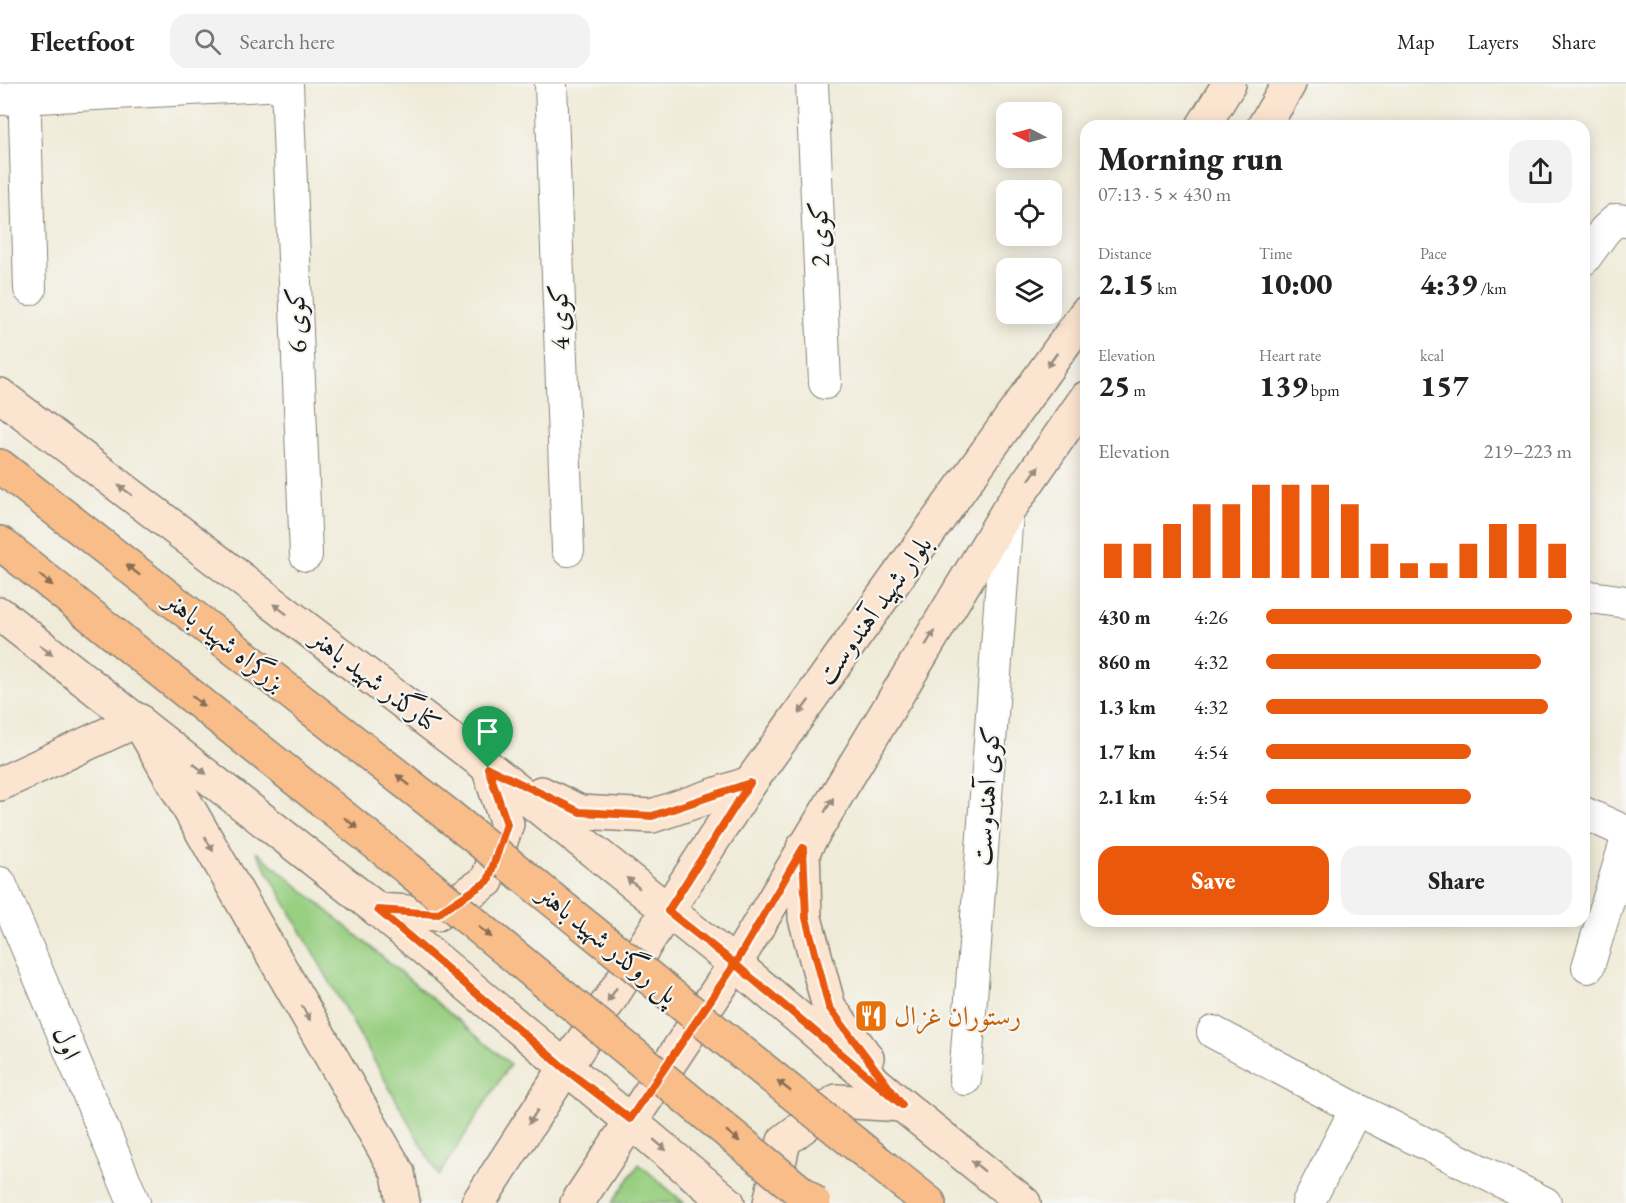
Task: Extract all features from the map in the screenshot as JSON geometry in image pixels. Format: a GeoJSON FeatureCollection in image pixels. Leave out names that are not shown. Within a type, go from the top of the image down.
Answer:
{"type":"FeatureCollection","features":[{"type":"Feature","properties":{"kind":"highway","name":"بزرگراه شهید باهنر"},"geometry":{"type":"LineString","coordinates":[[0,466],[449,816]]}},
{"type":"Feature","properties":{"kind":"highway"},"geometry":{"type":"LineString","coordinates":[[0,543],[407,868],[814,1203]]}},
{"type":"Feature","properties":{"kind":"highway","name":"پل روگذر شهید باهنر"},"geometry":{"type":"LineString","coordinates":[[449,816],[928,1203]]}},
{"type":"Feature","properties":{"kind":"main road"},"geometry":{"type":"LineString","coordinates":[[1207,120],[1229,84]]}},
{"type":"Feature","properties":{"kind":"main road"},"geometry":{"type":"LineString","coordinates":[[1268,120],[1289,84]]}},
{"type":"Feature","properties":{"kind":"main road","name":"بلوار شهید آهندوست"},"geometry":{"type":"LineString","coordinates":[[478,1203],[750,783],[1080,321]]}},
{"type":"Feature","properties":{"kind":"main road","name":"کنارگذر شهید باهنر"},"geometry":{"type":"LineString","coordinates":[[0,395],[488,768],[735,964],[902,1105],[1024,1203]]}},
{"type":"Feature","properties":{"kind":"main road","name":"بلوار شهید آهندوست"},"geometry":{"type":"LineString","coordinates":[[577,1203],[630,1119],[735,964],[1007,512],[1080,407]]}},
{"type":"Feature","properties":{"kind":"main road"},"geometry":{"type":"LineString","coordinates":[[0,614],[378,910],[728,1203]]}},
{"type":"Feature","properties":{"kind":"main road"},"geometry":{"type":"LineString","coordinates":[[0,784],[138,720]]}},
{"type":"Feature","properties":{"kind":"main road"},"geometry":{"type":"LineString","coordinates":[[138,720],[398,1173],[403,1203]]}},
{"type":"Feature","properties":{"kind":"main road"},"geometry":{"type":"LineString","coordinates":[[488,768],[580,812],[652,816],[750,783]]}},
{"type":"Feature","properties":{"kind":"main road"},"geometry":{"type":"LineString","coordinates":[[378,910],[437,914],[488,881],[507,824],[488,768]]}},
{"type":"Feature","properties":{"kind":"main road"},"geometry":{"type":"LineString","coordinates":[[803,848],[806,918],[829,1007],[902,1105]]}},
{"type":"Feature","properties":{"kind":"main road"},"geometry":{"type":"LineString","coordinates":[[770,1203],[784,1141],[837,1101],[902,1105]]}},
{"type":"Feature","properties":{"kind":"street"},"geometry":{"type":"LineString","coordinates":[[30,289],[16,94],[286,84]]}},
{"type":"Feature","properties":{"kind":"street","name":"کوی 6"},"geometry":{"type":"LineString","coordinates":[[286,84],[306,555]]}},
{"type":"Feature","properties":{"kind":"street","name":"کوی 4"},"geometry":{"type":"LineString","coordinates":[[551,84],[568,550]]}},
{"type":"Feature","properties":{"kind":"street","name":"کوی 2"},"geometry":{"type":"LineString","coordinates":[[812,84],[825,383]]}},
{"type":"Feature","properties":{"kind":"street"},"geometry":{"type":"LineString","coordinates":[[1590,251],[1605,230],[1616,220],[1626,221]]}},
{"type":"Feature","properties":{"kind":"street","name":"کوی آهندوست"},"geometry":{"type":"LineString","coordinates":[[965,1079],[1007,512]]}},
{"type":"Feature","properties":{"kind":"street"},"geometry":{"type":"LineString","coordinates":[[1590,597],[1626,602]]}},
{"type":"Feature","properties":{"kind":"street"},"geometry":{"type":"LineString","coordinates":[[1590,816],[1626,832]]}},
{"type":"Feature","properties":{"kind":"street"},"geometry":{"type":"LineString","coordinates":[[1588,967],[1626,842]]}},
{"type":"Feature","properties":{"kind":"street","name":"اول"},"geometry":{"type":"LineString","coordinates":[[0,883],[134,1203]]}},
{"type":"Feature","properties":{"kind":"street"},"geometry":{"type":"LineString","coordinates":[[1213,1032],[1356,1109],[1545,1203]]}},
{"type":"Feature","properties":{"kind":"street"},"geometry":{"type":"LineString","coordinates":[[1308,1203],[1356,1109]]}},
{"type":"Feature","properties":{"kind":"green space"},"geometry":{"type":"Polygon","coordinates":[[[256,851],[510,1064],[439,1176],[256,851]]]}},
{"type":"Feature","properties":{"kind":"green space"},"geometry":{"type":"Polygon","coordinates":[[[639,1164],[684,1203],[612,1203],[639,1164]]]}},
{"type":"Feature","properties":{"kind":"place","name":"رستوران غزال"},"geometry":{"type":"Point","coordinates":[871,1016]}},
{"type":"Feature","properties":{"kind":"route"},"geometry":{"type":"LineString","coordinates":[[488,768],[507,824],[488,881],[437,914],[378,910],[564,1068],[630,1119],[735,964],[803,848],[806,918],[829,1007],[902,1105],[735,964],[668,911],[750,783],[652,816],[580,812],[488,768]]}}]}
